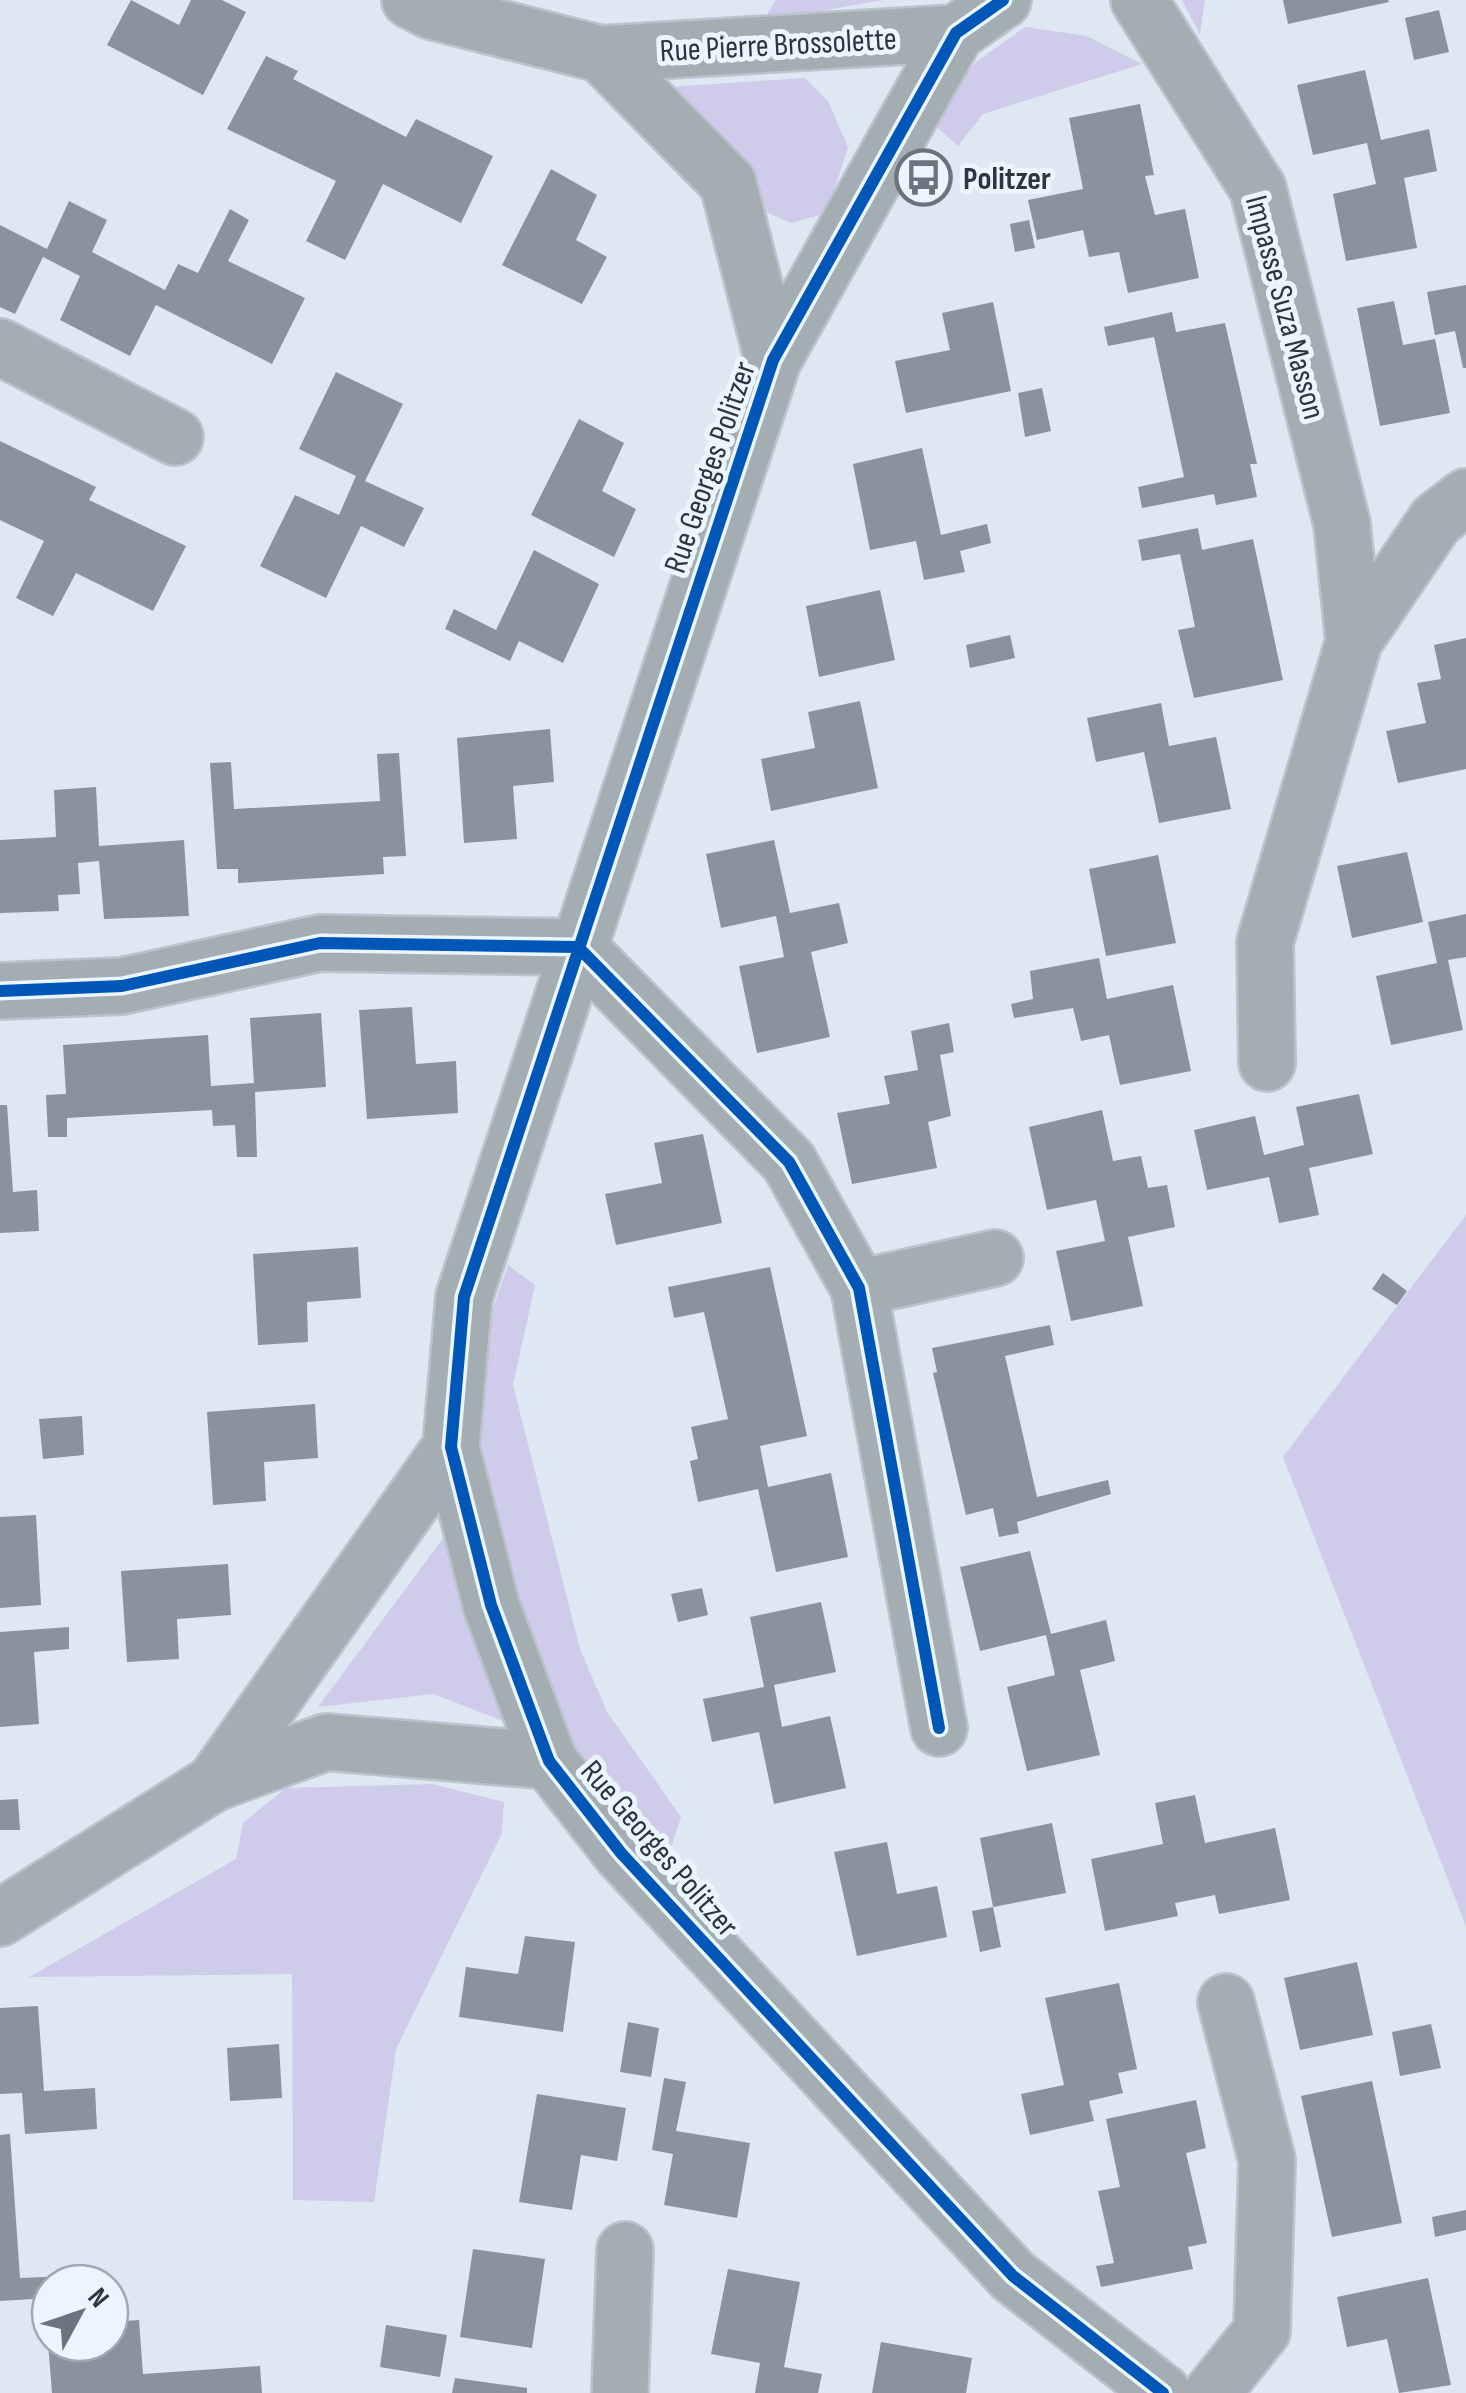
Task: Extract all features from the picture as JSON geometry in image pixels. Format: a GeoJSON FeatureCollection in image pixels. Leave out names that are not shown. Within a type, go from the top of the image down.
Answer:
{"type":"FeatureCollection","features":[{"type":"Feature","properties":{"kind":"street","name":"Rue Pierre Brossolette"},"geometry":{"type":"LineString","coordinates":[[410,0],[431,10],[600,54],[956,33]]}},
{"type":"Feature","properties":{"kind":"street"},"geometry":{"type":"LineString","coordinates":[[956,33],[1003,0]]}},
{"type":"Feature","properties":{"kind":"street","name":"Impasse Suza Masson"},"geometry":{"type":"LineString","coordinates":[[1139,0],[1258,189],[1342,524],[1354,642]]}},
{"type":"Feature","properties":{"kind":"street","name":"Rue Georges Politzer"},"geometry":{"type":"LineString","coordinates":[[956,33],[772,360],[464,1297],[450,1447],[491,1605],[550,1761],[622,1853],[1013,2276],[1163,2393]]}},
{"type":"Feature","properties":{"kind":"street","name":"Rue Pierre Brossolette"},"geometry":{"type":"LineString","coordinates":[[600,54],[728,183],[772,360]]}},
{"type":"Feature","properties":{"kind":"street"},"geometry":{"type":"LineString","coordinates":[[0,347],[176,436]]}},
{"type":"Feature","properties":{"kind":"street","name":"Impasse Suza Masson"},"geometry":{"type":"LineString","coordinates":[[1342,524],[1451,509]]}},
{"type":"Feature","properties":{"kind":"street","name":"Impasse Suza Masson"},"geometry":{"type":"LineString","coordinates":[[1267,1063],[1265,942],[1354,642],[1451,509]]}},
{"type":"Feature","properties":{"kind":"street"},"geometry":{"type":"LineString","coordinates":[[0,991],[122,986],[320,943],[578,947],[788,1162],[859,1288],[939,1728]]}},
{"type":"Feature","properties":{"kind":"street"},"geometry":{"type":"LineString","coordinates":[[859,1288],[995,1258]]}},
{"type":"Feature","properties":{"kind":"street"},"geometry":{"type":"LineString","coordinates":[[214,1783],[450,1447]]}},
{"type":"Feature","properties":{"kind":"street"},"geometry":{"type":"LineString","coordinates":[[0,1918],[214,1783],[326,1742],[550,1761]]}},
{"type":"Feature","properties":{"kind":"street"},"geometry":{"type":"LineString","coordinates":[[1212,2393],[1262,2331],[1268,2160],[1226,2002]]}},
{"type":"Feature","properties":{"kind":"street"},"geometry":{"type":"LineString","coordinates":[[620,2393],[625,2250]]}},
{"type":"Feature","properties":{"kind":"shaded area"},"geometry":{"type":"Polygon","coordinates":[[[776,0],[883,0],[763,21],[776,0]]]}},
{"type":"Feature","properties":{"kind":"shaded area"},"geometry":{"type":"Polygon","coordinates":[[[1182,0],[1205,0],[1200,35],[1182,0]]]}},
{"type":"Feature","properties":{"kind":"shaded area"},"geometry":{"type":"Polygon","coordinates":[[[1025,27],[1087,36],[1142,64],[983,114],[958,146],[929,120],[976,62],[1025,27]]]}},
{"type":"Feature","properties":{"kind":"shaded area"},"geometry":{"type":"Polygon","coordinates":[[[805,78],[828,101],[848,147],[827,213],[791,223],[764,211],[667,87],[805,78]]]}},
{"type":"Feature","properties":{"kind":"shaded area"},"geometry":{"type":"Polygon","coordinates":[[[1466,1215],[1466,1926],[1283,1457],[1466,1215]]]}},
{"type":"Feature","properties":{"kind":"shaded area"},"geometry":{"type":"Polygon","coordinates":[[[508,1265],[535,1285],[513,1385],[580,1649],[607,1712],[681,1817],[667,1861],[615,1808],[562,1731],[522,1620],[479,1448],[479,1349],[508,1265]]]}},
{"type":"Feature","properties":{"kind":"shaded area"},"geometry":{"type":"Polygon","coordinates":[[[444,1537],[506,1722],[433,1694],[318,1707],[444,1537]]]}},
{"type":"Feature","properties":{"kind":"shaded area"},"geometry":{"type":"Polygon","coordinates":[[[432,1784],[504,1802],[502,1833],[396,2049],[374,2202],[293,2200],[292,1974],[29,1977],[236,1859],[243,1823],[286,1788],[432,1784]]]}},
{"type":"Feature","properties":{"kind":"building"},"geometry":{"type":"Polygon","coordinates":[[[131,0],[179,25],[191,0],[222,0],[246,12],[203,95],[107,45],[131,0]]]}},
{"type":"Feature","properties":{"kind":"building"},"geometry":{"type":"Polygon","coordinates":[[[1283,0],[1388,0],[1389,2],[1288,24],[1283,0]]]}},
{"type":"Feature","properties":{"kind":"building"},"geometry":{"type":"Polygon","coordinates":[[[1439,10],[1449,52],[1414,60],[1405,18],[1439,10]]]}},
{"type":"Feature","properties":{"kind":"building"},"geometry":{"type":"Polygon","coordinates":[[[266,56],[298,71],[293,79],[406,137],[416,119],[493,156],[461,223],[383,184],[345,260],[306,241],[336,181],[227,129],[266,56]]]}},
{"type":"Feature","properties":{"kind":"building"},"geometry":{"type":"Polygon","coordinates":[[[1365,70],[1381,140],[1429,129],[1437,171],[1404,178],[1417,248],[1346,261],[1333,194],[1376,184],[1367,143],[1313,155],[1297,85],[1365,70]]]}},
{"type":"Feature","properties":{"kind":"building"},"geometry":{"type":"Polygon","coordinates":[[[1140,104],[1154,175],[1145,176],[1155,215],[1185,209],[1199,278],[1128,293],[1119,252],[1089,257],[1083,230],[1037,240],[1028,200],[1083,189],[1069,118],[1140,104]]]}},
{"type":"Feature","properties":{"kind":"building"},"geometry":{"type":"Polygon","coordinates":[[[551,169],[597,195],[576,240],[607,257],[582,304],[502,265],[551,169]]]}},
{"type":"Feature","properties":{"kind":"building"},"geometry":{"type":"Polygon","coordinates":[[[69,201],[107,220],[92,252],[165,290],[178,264],[198,273],[230,209],[249,220],[228,261],[305,298],[272,364],[156,305],[130,356],[60,320],[80,276],[43,257],[15,314],[0,307],[0,225],[47,249],[69,201]]]}},
{"type":"Feature","properties":{"kind":"building"},"geometry":{"type":"Polygon","coordinates":[[[1029,220],[1035,248],[1015,252],[1010,224],[1029,220]]]}},
{"type":"Feature","properties":{"kind":"building"},"geometry":{"type":"Polygon","coordinates":[[[1466,285],[1463,368],[1455,331],[1435,335],[1427,292],[1466,285]]]}},
{"type":"Feature","properties":{"kind":"building"},"geometry":{"type":"Polygon","coordinates":[[[1394,301],[1403,345],[1435,339],[1450,413],[1380,426],[1357,308],[1394,301]]]}},
{"type":"Feature","properties":{"kind":"building"},"geometry":{"type":"Polygon","coordinates":[[[993,302],[1011,391],[906,413],[895,361],[950,350],[942,313],[993,302]]]}},
{"type":"Feature","properties":{"kind":"building"},"geometry":{"type":"Polygon","coordinates":[[[1172,312],[1176,332],[1225,323],[1257,464],[1250,464],[1257,497],[1216,505],[1214,494],[1142,508],[1138,487],[1184,477],[1154,337],[1108,346],[1104,327],[1172,312]]]}},
{"type":"Feature","properties":{"kind":"building"},"geometry":{"type":"Polygon","coordinates":[[[336,372],[403,404],[365,481],[424,508],[404,547],[361,526],[326,598],[260,566],[295,495],[339,515],[356,476],[299,449],[336,372]]]}},
{"type":"Feature","properties":{"kind":"building"},"geometry":{"type":"Polygon","coordinates":[[[1042,388],[1051,431],[1025,437],[1018,393],[1042,388]]]}},
{"type":"Feature","properties":{"kind":"building"},"geometry":{"type":"Polygon","coordinates":[[[579,419],[624,443],[602,491],[636,509],[614,557],[531,515],[579,419]]]}},
{"type":"Feature","properties":{"kind":"building"},"geometry":{"type":"Polygon","coordinates":[[[0,441],[96,487],[89,500],[186,546],[153,611],[76,573],[53,616],[16,598],[44,541],[0,520],[0,441]]]}},
{"type":"Feature","properties":{"kind":"building"},"geometry":{"type":"Polygon","coordinates":[[[922,448],[941,535],[987,524],[991,543],[960,551],[965,572],[924,580],[916,541],[870,550],[853,464],[922,448]]]}},
{"type":"Feature","properties":{"kind":"building"},"geometry":{"type":"Polygon","coordinates":[[[1198,528],[1202,550],[1253,539],[1283,680],[1194,698],[1178,630],[1195,627],[1180,554],[1142,561],[1138,540],[1198,528]]]}},
{"type":"Feature","properties":{"kind":"building"},"geometry":{"type":"Polygon","coordinates":[[[534,550],[599,584],[563,663],[519,641],[510,661],[445,629],[454,609],[496,630],[534,550]]]}},
{"type":"Feature","properties":{"kind":"building"},"geometry":{"type":"Polygon","coordinates":[[[880,590],[895,660],[819,677],[806,606],[880,590]]]}},
{"type":"Feature","properties":{"kind":"building"},"geometry":{"type":"Polygon","coordinates":[[[1010,635],[1015,658],[970,668],[966,645],[1010,635]]]}},
{"type":"Feature","properties":{"kind":"building"},"geometry":{"type":"Polygon","coordinates":[[[1466,638],[1466,769],[1398,783],[1386,731],[1426,723],[1417,683],[1441,679],[1434,645],[1466,638]]]}},
{"type":"Feature","properties":{"kind":"building"},"geometry":{"type":"Polygon","coordinates":[[[860,701],[878,788],[771,811],[761,759],[815,748],[808,712],[860,701]]]}},
{"type":"Feature","properties":{"kind":"building"},"geometry":{"type":"Polygon","coordinates":[[[1161,703],[1169,746],[1216,737],[1231,809],[1159,823],[1144,752],[1096,762],[1087,718],[1161,703]]]}},
{"type":"Feature","properties":{"kind":"building"},"geometry":{"type":"Polygon","coordinates":[[[550,729],[554,782],[513,786],[517,839],[464,843],[457,738],[550,729]]]}},
{"type":"Feature","properties":{"kind":"building"},"geometry":{"type":"Polygon","coordinates":[[[399,753],[406,856],[383,857],[384,874],[238,883],[238,869],[217,869],[210,763],[231,762],[234,809],[380,801],[377,754],[399,753]]]}},
{"type":"Feature","properties":{"kind":"building"},"geometry":{"type":"Polygon","coordinates":[[[96,787],[99,846],[184,840],[189,916],[104,919],[99,861],[78,863],[80,894],[58,895],[59,911],[0,913],[0,840],[56,837],[54,790],[96,787]]]}},
{"type":"Feature","properties":{"kind":"building"},"geometry":{"type":"Polygon","coordinates":[[[774,840],[790,913],[839,903],[848,943],[811,952],[830,1037],[757,1053],[739,966],[784,957],[776,916],[721,928],[706,854],[774,840]]]}},
{"type":"Feature","properties":{"kind":"building"},"geometry":{"type":"Polygon","coordinates":[[[1407,852],[1423,922],[1352,938],[1337,866],[1407,852]]]}},
{"type":"Feature","properties":{"kind":"building"},"geometry":{"type":"Polygon","coordinates":[[[1158,855],[1176,943],[1106,956],[1089,869],[1158,855]]]}},
{"type":"Feature","properties":{"kind":"building"},"geometry":{"type":"Polygon","coordinates":[[[1466,914],[1466,957],[1448,960],[1463,1030],[1391,1045],[1376,976],[1437,963],[1428,922],[1466,914]]]}},
{"type":"Feature","properties":{"kind":"building"},"geometry":{"type":"Polygon","coordinates":[[[1099,958],[1107,999],[1173,985],[1191,1071],[1120,1085],[1109,1035],[1081,1041],[1073,1008],[1014,1018],[1011,1004],[1033,999],[1030,971],[1099,958]]]}},
{"type":"Feature","properties":{"kind":"building"},"geometry":{"type":"Polygon","coordinates":[[[412,1007],[416,1064],[456,1061],[458,1113],[367,1119],[359,1010],[412,1007]]]}},
{"type":"Feature","properties":{"kind":"building"},"geometry":{"type":"Polygon","coordinates":[[[321,1013],[326,1087],[255,1092],[257,1157],[237,1157],[235,1125],[213,1126],[212,1110],[67,1118],[67,1137],[48,1137],[46,1095],[66,1094],[63,1045],[208,1035],[211,1086],[254,1083],[250,1018],[321,1013]]]}},
{"type":"Feature","properties":{"kind":"building"},"geometry":{"type":"Polygon","coordinates":[[[949,1023],[954,1052],[940,1055],[951,1116],[928,1122],[937,1168],[852,1184],[837,1113],[890,1104],[884,1076],[918,1070],[911,1031],[949,1023]]]}},
{"type":"Feature","properties":{"kind":"building"},"geometry":{"type":"Polygon","coordinates":[[[1359,1094],[1373,1154],[1309,1168],[1319,1215],[1279,1223],[1269,1177],[1207,1190],[1194,1130],[1255,1116],[1264,1155],[1304,1145],[1296,1107],[1359,1094]]]}},
{"type":"Feature","properties":{"kind":"building"},"geometry":{"type":"Polygon","coordinates":[[[0,1105],[7,1105],[13,1192],[37,1190],[39,1231],[0,1233],[0,1105]]]}},
{"type":"Feature","properties":{"kind":"building"},"geometry":{"type":"Polygon","coordinates":[[[1102,1110],[1113,1161],[1141,1156],[1148,1188],[1167,1185],[1175,1227],[1128,1237],[1143,1306],[1071,1321],[1056,1251],[1105,1241],[1096,1200],[1047,1210],[1029,1127],[1102,1110]]]}},
{"type":"Feature","properties":{"kind":"building"},"geometry":{"type":"Polygon","coordinates":[[[703,1134],[722,1223],[616,1245],[605,1194],[662,1183],[654,1143],[703,1134]]]}},
{"type":"Feature","properties":{"kind":"building"},"geometry":{"type":"Polygon","coordinates":[[[358,1247],[361,1298],[307,1302],[308,1342],[258,1345],[253,1254],[358,1247]]]}},
{"type":"Feature","properties":{"kind":"building"},"geometry":{"type":"Polygon","coordinates":[[[770,1267],[807,1436],[760,1446],[768,1487],[831,1473],[848,1557],[776,1572],[758,1489],[698,1502],[690,1461],[698,1459],[691,1427],[728,1419],[704,1312],[674,1318],[668,1287],[770,1267]]]}},
{"type":"Feature","properties":{"kind":"building"},"geometry":{"type":"Polygon","coordinates":[[[1383,1273],[1407,1291],[1397,1305],[1372,1289],[1383,1273]]]}},
{"type":"Feature","properties":{"kind":"building"},"geometry":{"type":"Polygon","coordinates":[[[1050,1325],[1054,1345],[1005,1356],[1037,1497],[1108,1480],[1111,1494],[1017,1522],[1019,1533],[999,1537],[993,1508],[966,1515],[933,1373],[937,1372],[932,1348],[1050,1325]]]}},
{"type":"Feature","properties":{"kind":"building"},"geometry":{"type":"Polygon","coordinates":[[[315,1404],[318,1458],[264,1462],[266,1501],[213,1505],[207,1412],[315,1404]]]}},
{"type":"Feature","properties":{"kind":"building"},"geometry":{"type":"Polygon","coordinates":[[[82,1416],[84,1455],[43,1459],[39,1419],[82,1416]]]}},
{"type":"Feature","properties":{"kind":"building"},"geometry":{"type":"Polygon","coordinates":[[[36,1515],[41,1605],[0,1608],[0,1517],[36,1515]]]}},
{"type":"Feature","properties":{"kind":"building"},"geometry":{"type":"Polygon","coordinates":[[[1030,1551],[1051,1634],[1106,1620],[1115,1661],[1080,1670],[1100,1755],[1027,1771],[1007,1687],[1055,1675],[1046,1635],[980,1651],[960,1567],[1030,1551]]]}},
{"type":"Feature","properties":{"kind":"building"},"geometry":{"type":"Polygon","coordinates":[[[228,1564],[231,1615],[177,1619],[179,1659],[127,1662],[121,1571],[228,1564]]]}},
{"type":"Feature","properties":{"kind":"building"},"geometry":{"type":"Polygon","coordinates":[[[702,1588],[708,1615],[678,1622],[671,1594],[702,1588]]]}},
{"type":"Feature","properties":{"kind":"building"},"geometry":{"type":"Polygon","coordinates":[[[821,1602],[836,1672],[774,1685],[782,1727],[830,1716],[846,1788],[774,1804],[759,1732],[712,1742],[703,1699],[764,1687],[750,1617],[821,1602]]]}},
{"type":"Feature","properties":{"kind":"building"},"geometry":{"type":"Polygon","coordinates":[[[69,1627],[69,1649],[34,1652],[39,1724],[0,1727],[0,1632],[69,1627]]]}},
{"type":"Feature","properties":{"kind":"building"},"geometry":{"type":"Polygon","coordinates":[[[1195,1795],[1205,1843],[1275,1828],[1290,1900],[1219,1914],[1215,1895],[1175,1903],[1178,1916],[1105,1931],[1091,1859],[1163,1844],[1155,1803],[1195,1795]]]}},
{"type":"Feature","properties":{"kind":"building"},"geometry":{"type":"Polygon","coordinates":[[[18,1799],[20,1830],[0,1830],[0,1800],[18,1799]]]}},
{"type":"Feature","properties":{"kind":"building"},"geometry":{"type":"Polygon","coordinates":[[[1052,1823],[1066,1893],[993,1907],[980,1838],[1052,1823]]]}},
{"type":"Feature","properties":{"kind":"building"},"geometry":{"type":"Polygon","coordinates":[[[887,1842],[897,1894],[937,1886],[947,1937],[857,1956],[834,1852],[887,1842]]]}},
{"type":"Feature","properties":{"kind":"building"},"geometry":{"type":"Polygon","coordinates":[[[993,1907],[1001,1947],[980,1952],[972,1911],[993,1907]]]}},
{"type":"Feature","properties":{"kind":"building"},"geometry":{"type":"Polygon","coordinates":[[[525,1936],[575,1942],[563,2032],[459,2017],[466,1967],[518,1974],[525,1936]]]}},
{"type":"Feature","properties":{"kind":"building"},"geometry":{"type":"Polygon","coordinates":[[[1357,1962],[1373,2035],[1300,2050],[1284,1978],[1357,1962]]]}},
{"type":"Feature","properties":{"kind":"building"},"geometry":{"type":"Polygon","coordinates":[[[1119,1983],[1137,2069],[1118,2073],[1123,2093],[1089,2101],[1094,2121],[1030,2135],[1021,2094],[1064,2085],[1045,1998],[1119,1983]]]}},
{"type":"Feature","properties":{"kind":"building"},"geometry":{"type":"Polygon","coordinates":[[[38,2006],[44,2091],[95,2088],[97,2129],[25,2134],[22,2093],[0,2094],[0,2008],[38,2006]]]}},
{"type":"Feature","properties":{"kind":"building"},"geometry":{"type":"Polygon","coordinates":[[[628,2022],[659,2028],[651,2077],[620,2072],[628,2022]]]}},
{"type":"Feature","properties":{"kind":"building"},"geometry":{"type":"Polygon","coordinates":[[[1431,2024],[1441,2068],[1400,2076],[1392,2032],[1431,2024]]]}},
{"type":"Feature","properties":{"kind":"building"},"geometry":{"type":"Polygon","coordinates":[[[279,2044],[282,2098],[230,2101],[227,2048],[279,2044]]]}},
{"type":"Feature","properties":{"kind":"building"},"geometry":{"type":"Polygon","coordinates":[[[664,2078],[686,2082],[676,2131],[750,2143],[737,2218],[664,2205],[673,2154],[652,2150],[664,2078]]]}},
{"type":"Feature","properties":{"kind":"building"},"geometry":{"type":"Polygon","coordinates":[[[1372,2081],[1402,2223],[1332,2237],[1301,2096],[1372,2081]]]}},
{"type":"Feature","properties":{"kind":"building"},"geometry":{"type":"Polygon","coordinates":[[[537,2094],[626,2108],[617,2161],[581,2155],[572,2210],[519,2202],[537,2094]]]}},
{"type":"Feature","properties":{"kind":"building"},"geometry":{"type":"Polygon","coordinates":[[[1196,2100],[1206,2148],[1186,2153],[1207,2243],[1188,2247],[1193,2269],[1101,2287],[1096,2266],[1114,2263],[1098,2191],[1120,2187],[1106,2119],[1196,2100]]]}},
{"type":"Feature","properties":{"kind":"building"},"geometry":{"type":"Polygon","coordinates":[[[10,2134],[20,2278],[30,2278],[30,2299],[0,2301],[0,2135],[10,2134]]]}},
{"type":"Feature","properties":{"kind":"building"},"geometry":{"type":"Polygon","coordinates":[[[1466,2210],[1466,2230],[1435,2237],[1432,2217],[1466,2210]]]}},
{"type":"Feature","properties":{"kind":"building"},"geometry":{"type":"Polygon","coordinates":[[[473,2249],[545,2259],[532,2348],[460,2337],[473,2249]]]}},
{"type":"Feature","properties":{"kind":"building"},"geometry":{"type":"Polygon","coordinates":[[[728,2269],[800,2282],[784,2367],[822,2374],[818,2393],[755,2393],[760,2363],[711,2354],[728,2269]]]}},
{"type":"Feature","properties":{"kind":"building"},"geometry":{"type":"Polygon","coordinates":[[[1428,2278],[1451,2385],[1399,2393],[1387,2339],[1347,2347],[1337,2297],[1428,2278]]]}},
{"type":"Feature","properties":{"kind":"building"},"geometry":{"type":"Polygon","coordinates":[[[139,2320],[143,2374],[260,2366],[262,2393],[52,2393],[50,2363],[130,2363],[130,2321],[139,2320]]]}},
{"type":"Feature","properties":{"kind":"building"},"geometry":{"type":"Polygon","coordinates":[[[386,2325],[447,2335],[440,2377],[380,2367],[386,2325]]]}},
{"type":"Feature","properties":{"kind":"building"},"geometry":{"type":"Polygon","coordinates":[[[881,2342],[972,2358],[966,2393],[872,2393],[881,2342]]]}},
{"type":"Feature","properties":{"kind":"building"},"geometry":{"type":"Polygon","coordinates":[[[455,2378],[527,2388],[527,2393],[452,2393],[455,2378]]]}},
{"type":"Feature","properties":{"kind":"cycle path"},"geometry":{"type":"LineString","coordinates":[[1003,0],[956,33],[773,360],[464,1297],[451,1447],[491,1605],[549,1761],[621,1853],[1013,2276],[1163,2393]]}},
{"type":"Feature","properties":{"kind":"cycle path"},"geometry":{"type":"LineString","coordinates":[[0,991],[122,986],[320,943],[578,947],[789,1162],[859,1288],[939,1728]]}},
{"type":"Feature","properties":{"kind":"place","name":"Politzer"},"geometry":{"type":"Point","coordinates":[924,178]}}]}
